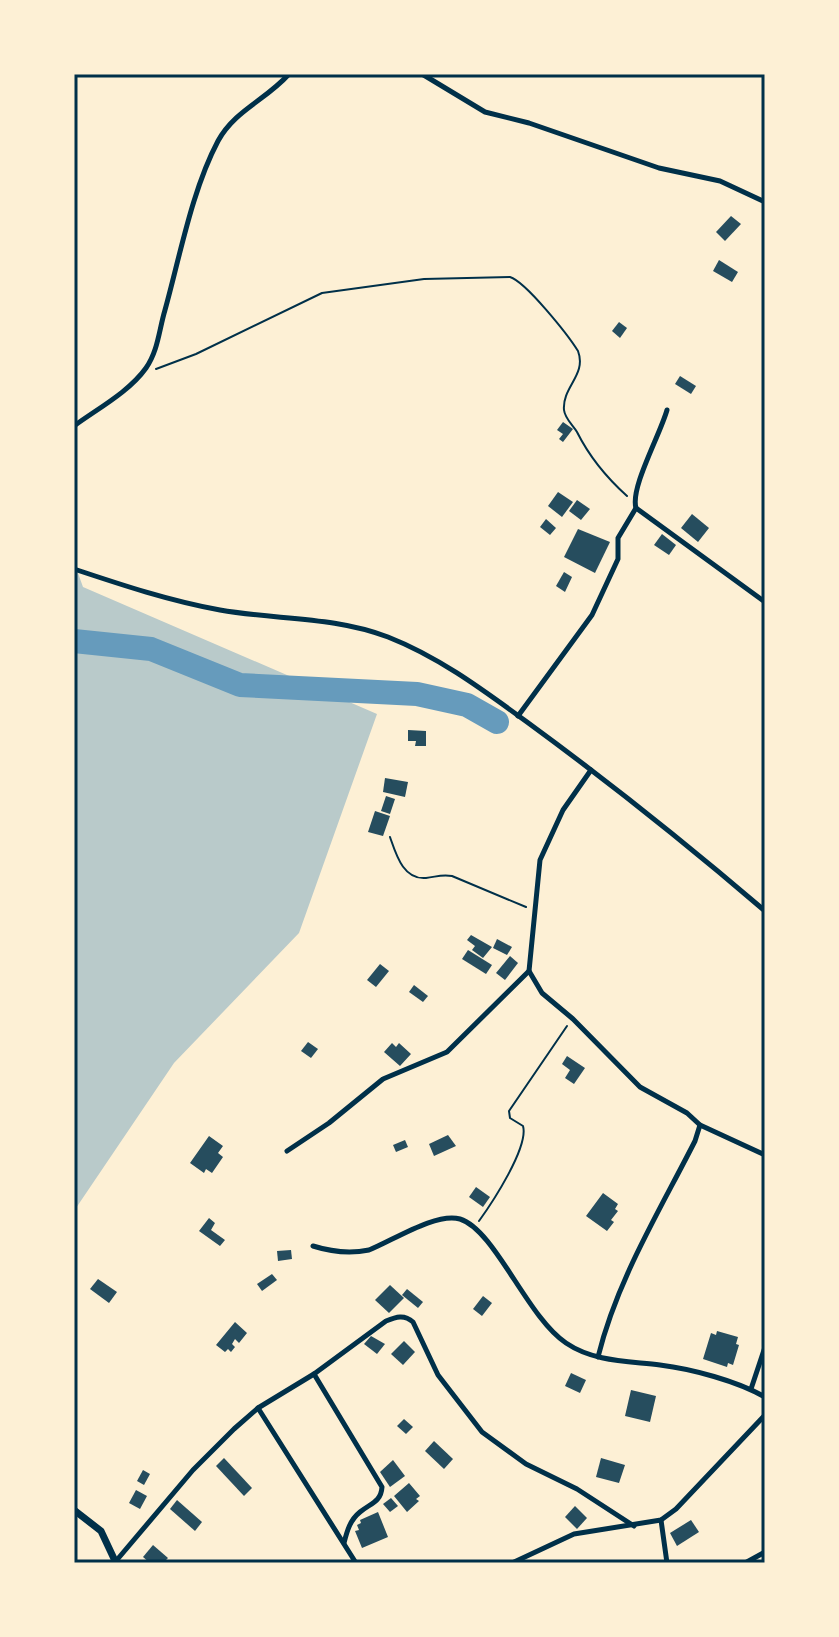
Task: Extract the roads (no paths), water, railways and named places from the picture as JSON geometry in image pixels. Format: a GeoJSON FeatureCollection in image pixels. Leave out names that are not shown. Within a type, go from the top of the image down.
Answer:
{"type":"FeatureCollection","features":[{"type":"Feature","properties":{"kind":"street"},"geometry":{"type":"LineString","coordinates":[[74,426],[142,374],[153,355],[199,186],[219,140],[234,118],[272,92],[289,74]]}},
{"type":"Feature","properties":{"kind":"street"},"geometry":{"type":"LineString","coordinates":[[422,74],[485,112],[529,123],[659,168],[720,181],[765,202]]}},
{"type":"Feature","properties":{"kind":"street"},"geometry":{"type":"LineString","coordinates":[[518,716],[592,615],[618,559],[618,538],[635,505],[635,491],[667,410]]}},
{"type":"Feature","properties":{"kind":"street"},"geometry":{"type":"LineString","coordinates":[[635,505],[765,602]]}},
{"type":"Feature","properties":{"kind":"street"},"geometry":{"type":"LineString","coordinates":[[74,569],[161,596],[222,610],[347,625],[387,637],[434,659],[591,770],[765,911]]}},
{"type":"Feature","properties":{"kind":"street"},"geometry":{"type":"LineString","coordinates":[[591,770],[563,810],[540,860],[529,971],[542,993],[573,1019],[640,1087],[687,1113],[700,1125],[765,1155]]}},
{"type":"Feature","properties":{"kind":"street"},"geometry":{"type":"LineString","coordinates":[[287,1151],[329,1123],[383,1079],[447,1052],[529,971]]}},
{"type":"Feature","properties":{"kind":"street"},"geometry":{"type":"LineString","coordinates":[[598,1357],[605,1328],[623,1281],[695,1141],[700,1125]]}},
{"type":"Feature","properties":{"kind":"street"},"geometry":{"type":"LineString","coordinates":[[313,1246],[344,1253],[369,1250],[443,1219],[461,1219],[497,1253],[542,1321],[563,1342],[598,1357],[663,1365],[751,1389],[765,1397]]}},
{"type":"Feature","properties":{"kind":"street"},"geometry":{"type":"LineString","coordinates":[[74,1510],[101,1531],[116,1562],[193,1470],[258,1408],[314,1374],[386,1321],[397,1317],[409,1318],[438,1375],[482,1432],[526,1464],[577,1489],[634,1526]]}},
{"type":"Feature","properties":{"kind":"street"},"geometry":{"type":"LineString","coordinates":[[751,1389],[765,1347]]}},
{"type":"Feature","properties":{"kind":"street"},"geometry":{"type":"LineString","coordinates":[[314,1374],[382,1487],[378,1500],[358,1513],[351,1523],[344,1543]]}},
{"type":"Feature","properties":{"kind":"street"},"geometry":{"type":"LineString","coordinates":[[258,1408],[356,1563]]}},
{"type":"Feature","properties":{"kind":"street"},"geometry":{"type":"LineString","coordinates":[[512,1563],[574,1534],[661,1520],[676,1509],[765,1415]]}},
{"type":"Feature","properties":{"kind":"street"},"geometry":{"type":"LineString","coordinates":[[661,1520],[667,1563]]}},
{"type":"Feature","properties":{"kind":"street"},"geometry":{"type":"LineString","coordinates":[[745,1563],[765,1552]]}},
{"type":"Feature","properties":{"kind":"waterway"},"geometry":{"type":"LineString","coordinates":[[74,641],[151,649],[240,685],[417,694],[467,705],[497,722]]}}]}
